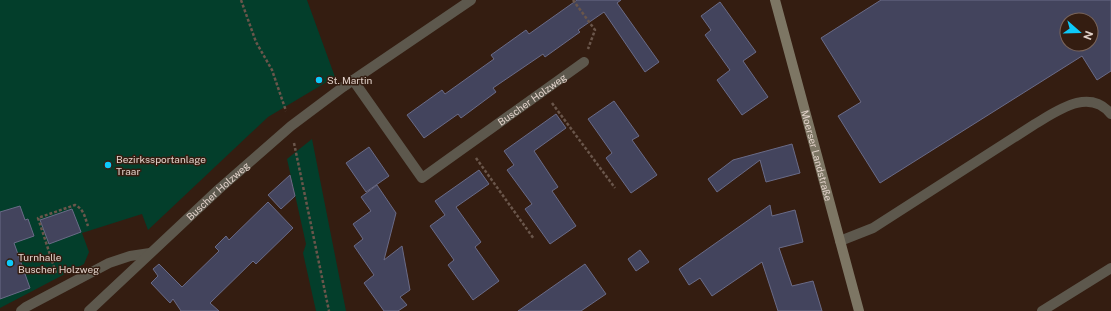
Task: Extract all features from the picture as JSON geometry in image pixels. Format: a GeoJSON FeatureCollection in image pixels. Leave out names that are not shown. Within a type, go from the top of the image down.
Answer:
{"type":"FeatureCollection","features":[{"type":"Feature","properties":{"kind":"main road","name":"Moerser Landstraße"},"geometry":{"type":"LineString","coordinates":[[775,0],[859,311]]}},
{"type":"Feature","properties":{"kind":"street","name":"Buscher Holzweg"},"geometry":{"type":"LineString","coordinates":[[90,311],[219,189],[291,126],[353,80],[471,0]]}},
{"type":"Feature","properties":{"kind":"street","name":"Buscher Holzweg"},"geometry":{"type":"LineString","coordinates":[[353,80],[422,178],[584,62]]}},
{"type":"Feature","properties":{"kind":"street"},"geometry":{"type":"LineString","coordinates":[[840,241],[873,228],[1058,110],[1084,101],[1099,104],[1111,114]]}},
{"type":"Feature","properties":{"kind":"street"},"geometry":{"type":"LineString","coordinates":[[21,311],[109,263],[130,256],[150,253]]}},
{"type":"Feature","properties":{"kind":"street"},"geometry":{"type":"LineString","coordinates":[[1042,311],[1111,268]]}},
{"type":"Feature","properties":{"kind":"path"},"geometry":{"type":"LineString","coordinates":[[241,0],[256,42],[272,70],[291,126],[329,311]]}},
{"type":"Feature","properties":{"kind":"path"},"geometry":{"type":"LineString","coordinates":[[573,0],[595,30],[584,62]]}},
{"type":"Feature","properties":{"kind":"path"},"geometry":{"type":"LineString","coordinates":[[543,91],[614,188]]}},
{"type":"Feature","properties":{"kind":"path"},"geometry":{"type":"LineString","coordinates":[[467,145],[534,239]]}},
{"type":"Feature","properties":{"kind":"path"},"geometry":{"type":"LineString","coordinates":[[61,288],[38,218],[75,205],[80,207],[82,210],[88,226]]}},
{"type":"Feature","properties":{"kind":"green space","name":"Bezirkssportanlage Traar"},"geometry":{"type":"Polygon","coordinates":[[[0,0],[307,0],[335,77],[268,117],[148,230],[142,214],[82,233],[89,252],[84,264],[0,308],[0,0]]]}},
{"type":"Feature","properties":{"kind":"green space"},"geometry":{"type":"Polygon","coordinates":[[[312,139],[346,311],[316,311],[303,253],[306,244],[287,159],[312,139]]]}},
{"type":"Feature","properties":{"kind":"building"},"geometry":{"type":"Polygon","coordinates":[[[577,0],[621,0],[617,3],[659,62],[645,72],[604,12],[578,30],[580,32],[545,57],[543,54],[493,88],[496,92],[461,118],[458,114],[424,138],[407,115],[442,90],[445,94],[494,59],[491,55],[526,30],[529,34],[577,0]]]}},
{"type":"Feature","properties":{"kind":"building"},"geometry":{"type":"Polygon","coordinates":[[[881,0],[1111,0],[1111,71],[1097,80],[1082,56],[880,183],[838,116],[861,102],[821,38],[881,0]]]}},
{"type":"Feature","properties":{"kind":"building"},"geometry":{"type":"Polygon","coordinates":[[[720,2],[756,52],[743,61],[768,97],[742,115],[717,80],[730,70],[705,35],[711,30],[701,16],[720,2]]]}},
{"type":"Feature","properties":{"kind":"building"},"geometry":{"type":"Polygon","coordinates":[[[614,101],[639,136],[632,140],[657,175],[631,193],[606,158],[612,153],[588,119],[614,101]]]}},
{"type":"Feature","properties":{"kind":"building"},"geometry":{"type":"Polygon","coordinates":[[[556,114],[566,128],[534,151],[558,187],[552,191],[576,226],[550,244],[525,209],[532,204],[507,170],[514,165],[504,151],[556,114]]]}},
{"type":"Feature","properties":{"kind":"building"},"geometry":{"type":"Polygon","coordinates":[[[792,144],[800,173],[766,182],[760,160],[717,192],[708,179],[733,160],[792,144]]]}},
{"type":"Feature","properties":{"kind":"building"},"geometry":{"type":"Polygon","coordinates":[[[369,147],[389,176],[366,192],[346,163],[369,147]]]}},
{"type":"Feature","properties":{"kind":"building"},"geometry":{"type":"Polygon","coordinates":[[[479,170],[489,184],[456,207],[481,242],[475,247],[499,281],[473,300],[448,265],[454,260],[430,226],[445,215],[435,201],[479,170]]]}},
{"type":"Feature","properties":{"kind":"building"},"geometry":{"type":"Polygon","coordinates":[[[290,175],[295,196],[281,209],[268,195],[290,175]]]}},
{"type":"Feature","properties":{"kind":"building"},"geometry":{"type":"Polygon","coordinates":[[[377,185],[396,213],[384,260],[402,246],[410,290],[400,297],[407,305],[398,311],[384,311],[364,283],[374,275],[354,246],[363,239],[353,224],[371,211],[361,197],[377,185]]]}},
{"type":"Feature","properties":{"kind":"building"},"geometry":{"type":"Polygon","coordinates":[[[268,202],[293,228],[256,264],[253,261],[210,303],[219,311],[181,311],[173,299],[170,303],[151,283],[158,276],[153,269],[159,264],[182,287],[219,251],[215,247],[226,236],[229,240],[268,202]]]}},
{"type":"Feature","properties":{"kind":"building"},"geometry":{"type":"Polygon","coordinates":[[[770,205],[772,216],[795,210],[803,242],[779,248],[792,286],[813,281],[822,311],[778,311],[762,262],[712,296],[700,278],[689,285],[679,269],[770,205]]]}},
{"type":"Feature","properties":{"kind":"building","name":"Turnhalle Buscher Holzweg"},"geometry":{"type":"Polygon","coordinates":[[[20,206],[25,220],[28,219],[34,236],[14,243],[30,288],[0,299],[0,212],[20,206]]]}},
{"type":"Feature","properties":{"kind":"building"},"geometry":{"type":"Polygon","coordinates":[[[72,209],[81,232],[49,244],[40,220],[72,209]]]}},
{"type":"Feature","properties":{"kind":"building"},"geometry":{"type":"Polygon","coordinates":[[[640,250],[649,262],[636,271],[628,259],[640,250]]]}},
{"type":"Feature","properties":{"kind":"building"},"geometry":{"type":"Polygon","coordinates":[[[585,264],[606,294],[581,311],[518,311],[585,264]]]}},
{"type":"Feature","properties":{"kind":"place","name":"St. Martin"},"geometry":{"type":"Point","coordinates":[319,80]}},
{"type":"Feature","properties":{"kind":"place","name":"Bezirkssportanlage Traar"},"geometry":{"type":"Point","coordinates":[108,165]}},
{"type":"Feature","properties":{"kind":"place","name":"Turnhalle Buscher Holzweg"},"geometry":{"type":"Point","coordinates":[10,263]}}]}
